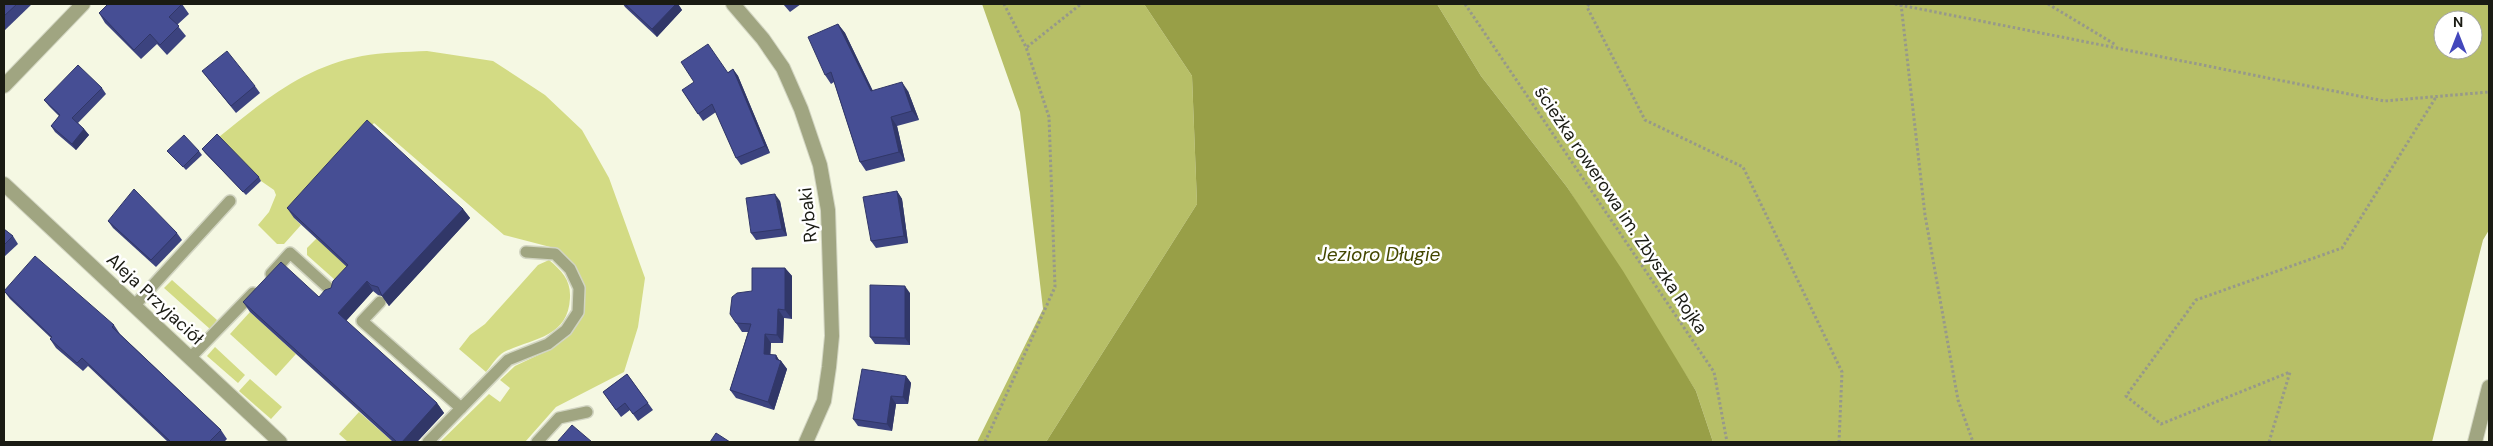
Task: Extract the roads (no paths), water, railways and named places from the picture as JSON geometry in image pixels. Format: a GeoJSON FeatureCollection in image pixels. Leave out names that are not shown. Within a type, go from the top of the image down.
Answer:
{"type":"FeatureCollection","features":[{"type":"Feature","properties":{"kind":"street"},"geometry":{"type":"LineString","coordinates":[[4,86],[83,4]]}},
{"type":"Feature","properties":{"kind":"street","name":"Rybaki"},"geometry":{"type":"LineString","coordinates":[[733,4],[763,39],[783,68],[801,109],[820,165],[828,210],[831,274],[831,352],[824,401],[806,442]]}},
{"type":"Feature","properties":{"kind":"street","name":"Aleja Przyjaciół"},"geometry":{"type":"LineString","coordinates":[[4,184],[280,442]]}},
{"type":"Feature","properties":{"kind":"street"},"geometry":{"type":"LineString","coordinates":[[2475,442],[2489,387]]}},
{"type":"Feature","properties":{"kind":"lane"},"geometry":{"type":"LineString","coordinates":[[134,306],[230,201]]}},
{"type":"Feature","properties":{"kind":"lane"},"geometry":{"type":"LineString","coordinates":[[428,442],[508,360],[548,344],[566,330],[578,312],[579,288],[570,269],[556,254],[526,252]]}},
{"type":"Feature","properties":{"kind":"lane"},"geometry":{"type":"LineString","coordinates":[[190,358],[224,325],[290,254],[333,292]]}},
{"type":"Feature","properties":{"kind":"lane"},"geometry":{"type":"LineString","coordinates":[[380,302],[362,321],[461,408]]}},
{"type":"Feature","properties":{"kind":"lane"},"geometry":{"type":"LineString","coordinates":[[537,442],[559,418],[587,412]]}},
{"type":"Feature","properties":{"kind":"water","name":"Jezioro Długie"},"geometry":{"type":"Polygon","coordinates":[[[1144,4],[1437,4],[1481,76],[1567,187],[1623,271],[1696,391],[1713,442],[1046,442],[1197,204],[1192,76],[1144,4]]]}}]}
